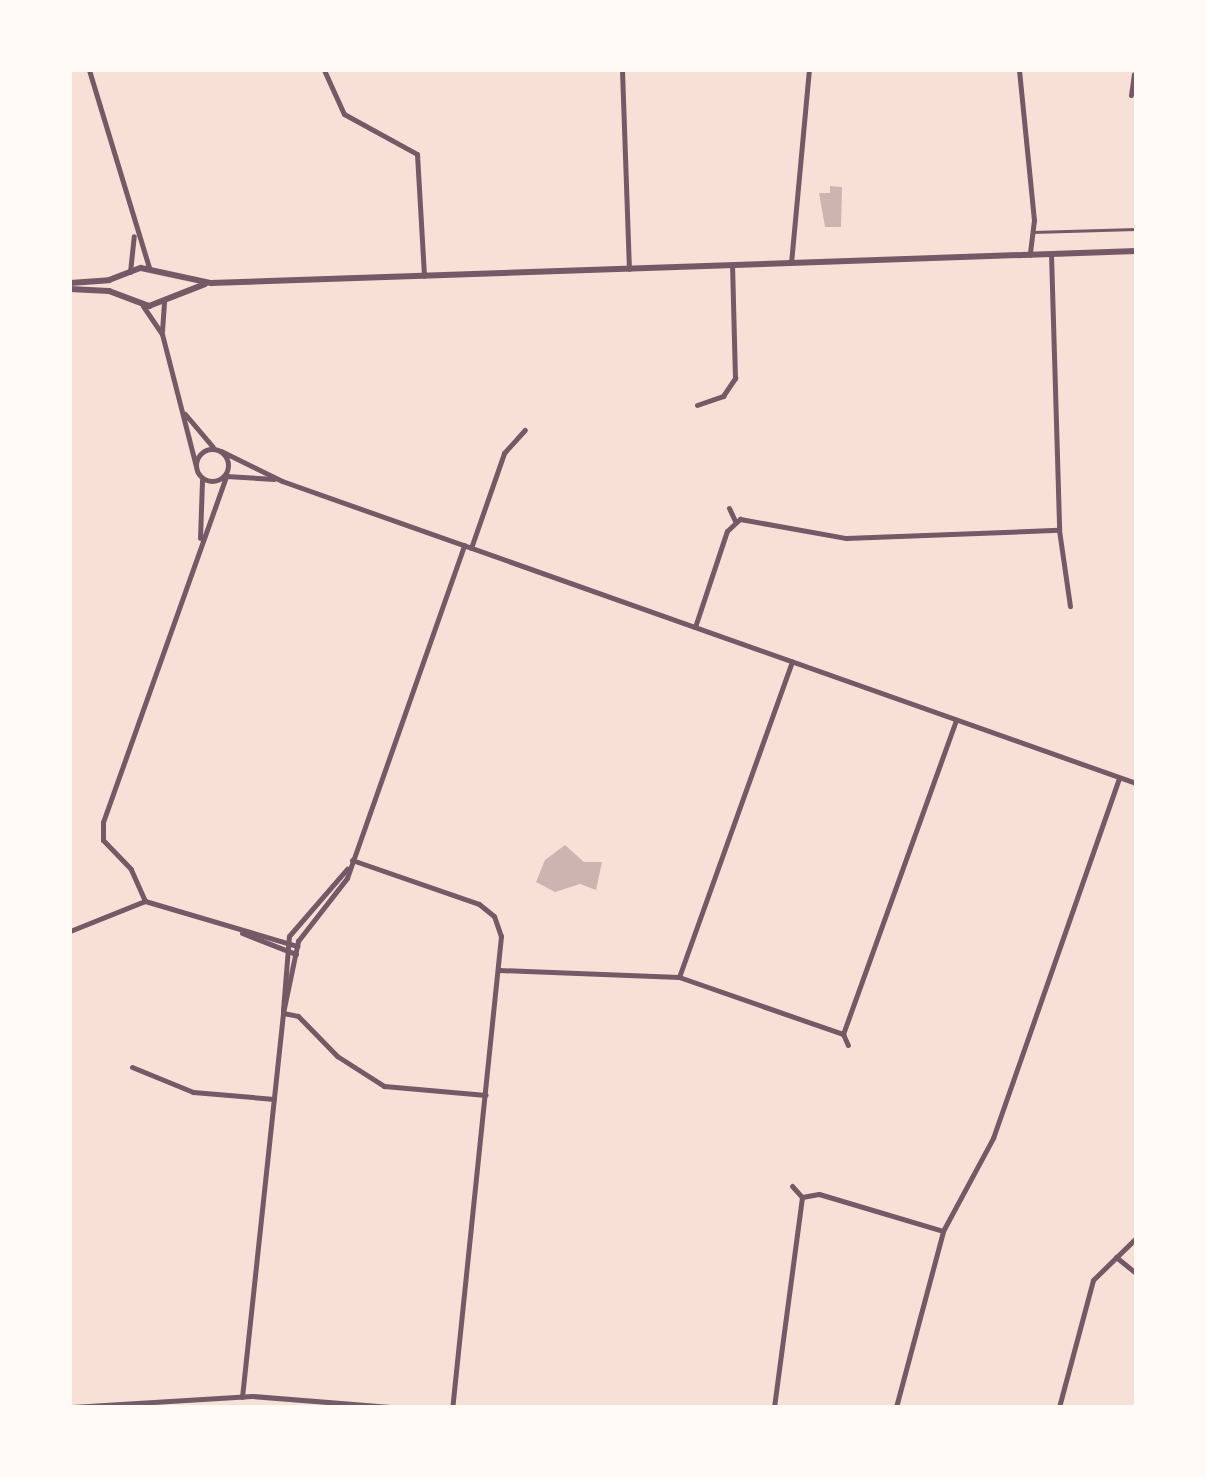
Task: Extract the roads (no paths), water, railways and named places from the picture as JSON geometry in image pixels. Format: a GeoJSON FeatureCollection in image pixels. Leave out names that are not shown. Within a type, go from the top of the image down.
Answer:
{"type":"FeatureCollection","features":[{"type":"Feature","properties":{"kind":"street"},"geometry":{"type":"LineString","coordinates":[[89,70],[134,233],[149,268],[160,275],[211,283],[1136,252]]}},
{"type":"Feature","properties":{"kind":"street"},"geometry":{"type":"LineString","coordinates":[[324,70],[344,114],[418,154],[424,276]]}},
{"type":"Feature","properties":{"kind":"street"},"geometry":{"type":"LineString","coordinates":[[622,70],[629,269]]}},
{"type":"Feature","properties":{"kind":"street"},"geometry":{"type":"LineString","coordinates":[[791,263],[809,70]]}},
{"type":"Feature","properties":{"kind":"street"},"geometry":{"type":"LineString","coordinates":[[1019,70],[1033,232],[1030,255]]}},
{"type":"Feature","properties":{"kind":"street"},"geometry":{"type":"LineString","coordinates":[[1131,95],[1133,73]]}},
{"type":"Feature","properties":{"kind":"street"},"geometry":{"type":"LineString","coordinates":[[132,299],[125,289],[134,233]]}},
{"type":"Feature","properties":{"kind":"street"},"geometry":{"type":"LineString","coordinates":[[1051,254],[1059,530],[1070,606]]}},
{"type":"Feature","properties":{"kind":"street"},"geometry":{"type":"LineString","coordinates":[[697,404],[723,396],[735,378],[732,265]]}},
{"type":"Feature","properties":{"kind":"street"},"geometry":{"type":"LineString","coordinates":[[70,286],[149,268]]}},
{"type":"Feature","properties":{"kind":"street"},"geometry":{"type":"LineString","coordinates":[[160,275],[164,299],[162,334],[202,480],[198,546]]}},
{"type":"Feature","properties":{"kind":"street"},"geometry":{"type":"LineString","coordinates":[[142,306],[211,283]]}},
{"type":"Feature","properties":{"kind":"street"},"geometry":{"type":"LineString","coordinates":[[70,286],[110,290],[132,299],[142,306],[162,334]]}},
{"type":"Feature","properties":{"kind":"street"},"geometry":{"type":"LineString","coordinates":[[184,411],[218,450],[282,481],[1136,784]]}},
{"type":"Feature","properties":{"kind":"street"},"geometry":{"type":"LineString","coordinates":[[283,1014],[297,946],[347,878],[504,453],[524,430]]}},
{"type":"Feature","properties":{"kind":"street"},"geometry":{"type":"LineString","coordinates":[[196,466],[201,452],[218,450]]}},
{"type":"Feature","properties":{"kind":"street"},"geometry":{"type":"LineString","coordinates":[[145,901],[136,876],[106,844],[102,829],[198,546],[226,477],[218,450]]}},
{"type":"Feature","properties":{"kind":"street"},"geometry":{"type":"LineString","coordinates":[[202,480],[226,477],[282,481]]}},
{"type":"Feature","properties":{"kind":"street"},"geometry":{"type":"LineString","coordinates":[[695,628],[735,521],[730,508]]}},
{"type":"Feature","properties":{"kind":"street"},"geometry":{"type":"LineString","coordinates":[[735,521],[846,538],[1059,530]]}},
{"type":"Feature","properties":{"kind":"street"},"geometry":{"type":"LineString","coordinates":[[679,977],[792,662]]}},
{"type":"Feature","properties":{"kind":"street"},"geometry":{"type":"LineString","coordinates":[[842,1034],[956,720]]}},
{"type":"Feature","properties":{"kind":"street"},"geometry":{"type":"LineString","coordinates":[[896,1407],[943,1231],[993,1138],[1119,778]]}},
{"type":"Feature","properties":{"kind":"street"},"geometry":{"type":"LineString","coordinates":[[242,1396],[283,1014],[285,952],[287,943],[352,860]]}},
{"type":"Feature","properties":{"kind":"street"},"geometry":{"type":"LineString","coordinates":[[352,860],[486,908],[500,931],[452,1407]]}},
{"type":"Feature","properties":{"kind":"street"},"geometry":{"type":"LineString","coordinates":[[70,931],[145,901],[296,954]]}},
{"type":"Feature","properties":{"kind":"street"},"geometry":{"type":"LineString","coordinates":[[239,932],[297,946]]}},
{"type":"Feature","properties":{"kind":"street"},"geometry":{"type":"LineString","coordinates":[[499,970],[679,977],[842,1034],[848,1046]]}},
{"type":"Feature","properties":{"kind":"street"},"geometry":{"type":"LineString","coordinates":[[283,1014],[298,1016],[337,1056],[384,1086],[486,1095]]}},
{"type":"Feature","properties":{"kind":"street"},"geometry":{"type":"LineString","coordinates":[[132,1067],[193,1092],[274,1099]]}},
{"type":"Feature","properties":{"kind":"street"},"geometry":{"type":"LineString","coordinates":[[774,1407],[802,1198],[792,1186]]}},
{"type":"Feature","properties":{"kind":"street"},"geometry":{"type":"LineString","coordinates":[[802,1198],[820,1194],[943,1231]]}},
{"type":"Feature","properties":{"kind":"street"},"geometry":{"type":"LineString","coordinates":[[1059,1407],[1093,1280],[1136,1238]]}},
{"type":"Feature","properties":{"kind":"street"},"geometry":{"type":"LineString","coordinates":[[1116,1257],[1136,1273]]}},
{"type":"Feature","properties":{"kind":"street"},"geometry":{"type":"LineString","coordinates":[[72,1407],[242,1396],[391,1407]]}},
{"type":"Feature","properties":{"kind":"lane"},"geometry":{"type":"LineString","coordinates":[[1033,232],[1136,229]]}}]}
